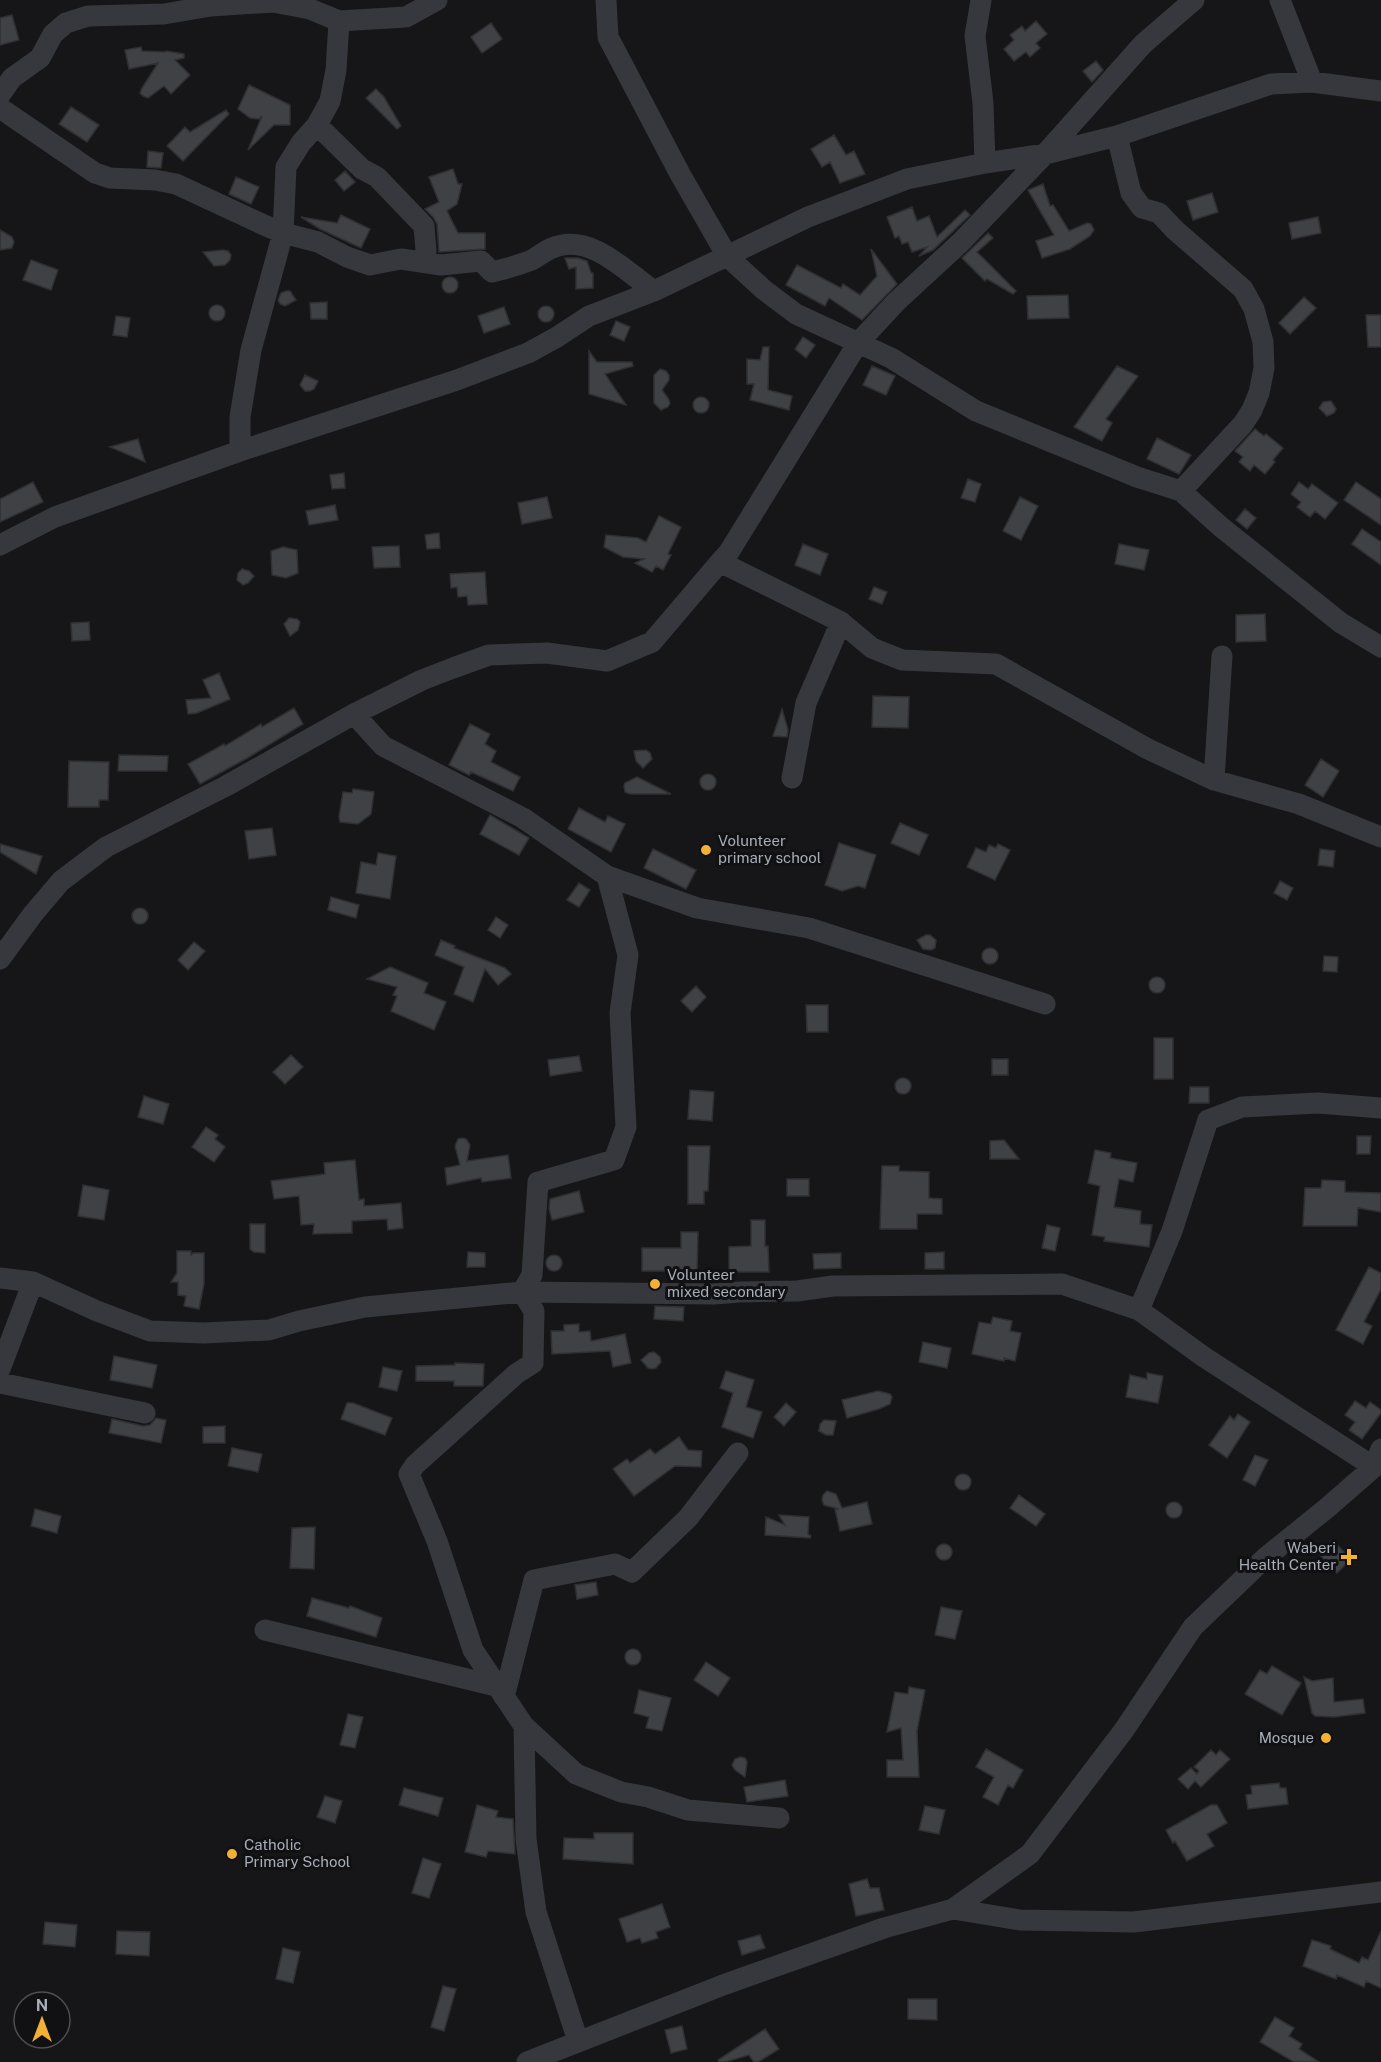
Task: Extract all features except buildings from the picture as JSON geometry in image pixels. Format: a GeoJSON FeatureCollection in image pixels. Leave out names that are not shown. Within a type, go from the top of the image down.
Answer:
{"type":"FeatureCollection","features":[{"type":"Feature","properties":{"kind":"street"},"geometry":{"type":"LineString","coordinates":[[0,95],[12,78],[40,58],[53,34],[66,23],[88,16],[164,14],[211,6],[273,2],[310,9],[339,21],[406,18],[437,0]]}},
{"type":"Feature","properties":{"kind":"street"},"geometry":{"type":"LineString","coordinates":[[606,0],[608,37],[680,174],[727,256],[763,289],[796,314],[891,358],[976,411],[1137,477],[1181,491],[1221,527],[1341,623],[1381,647]]}},
{"type":"Feature","properties":{"kind":"street"},"geometry":{"type":"LineString","coordinates":[[981,0],[975,36],[983,103],[986,163]]}},
{"type":"Feature","properties":{"kind":"street"},"geometry":{"type":"LineString","coordinates":[[0,958],[33,914],[62,881],[106,847],[226,786],[354,714],[422,680],[489,655],[547,653],[607,661],[652,642],[729,552],[858,343],[897,302],[961,242],[1045,154],[1143,44],[1194,0]]}},
{"type":"Feature","properties":{"kind":"street"},"geometry":{"type":"LineString","coordinates":[[1280,0],[1312,82]]}},
{"type":"Feature","properties":{"kind":"street"},"geometry":{"type":"LineString","coordinates":[[240,452],[240,417],[251,350],[283,233],[286,167],[301,143],[317,125],[330,100],[336,70],[339,21]]}},
{"type":"Feature","properties":{"kind":"street"},"geometry":{"type":"LineString","coordinates":[[0,545],[56,518],[518,357],[557,337],[589,316],[654,291],[808,217],[907,179],[1045,154],[1117,136],[1271,84],[1312,82],[1381,91]]}},
{"type":"Feature","properties":{"kind":"street"},"geometry":{"type":"LineString","coordinates":[[0,108],[95,173],[110,178],[155,180],[176,184],[283,233],[318,242],[347,257],[370,265],[400,259],[441,265],[481,261],[492,272],[532,260],[552,248],[567,244],[586,246],[602,252],[654,291]]}},
{"type":"Feature","properties":{"kind":"street"},"geometry":{"type":"LineString","coordinates":[[317,125],[362,168],[376,177],[424,226],[426,251],[422,262]]}},
{"type":"Feature","properties":{"kind":"street"},"geometry":{"type":"LineString","coordinates":[[1117,136],[1131,193],[1142,208],[1160,213],[1175,230],[1243,289],[1254,309],[1263,342],[1264,368],[1259,393],[1252,410],[1243,424],[1181,491]]}},
{"type":"Feature","properties":{"kind":"street"},"geometry":{"type":"LineString","coordinates":[[720,562],[841,622],[872,648],[902,660],[996,664],[1148,749],[1214,780],[1299,804],[1381,837]]}},
{"type":"Feature","properties":{"kind":"street"},"geometry":{"type":"LineString","coordinates":[[792,778],[806,704],[841,622]]}},
{"type":"Feature","properties":{"kind":"street"},"geometry":{"type":"LineString","coordinates":[[1214,780],[1222,656]]}},
{"type":"Feature","properties":{"kind":"street"},"geometry":{"type":"LineString","coordinates":[[354,714],[383,746],[523,818],[608,876],[697,908],[809,928],[1045,1004]]}},
{"type":"Feature","properties":{"kind":"street"},"geometry":{"type":"LineString","coordinates":[[522,1292],[532,1275],[538,1182],[614,1160],[626,1127],[620,1012],[628,955],[608,876]]}},
{"type":"Feature","properties":{"kind":"street"},"geometry":{"type":"LineString","coordinates":[[1139,1310],[1172,1231],[1208,1120],[1242,1107],[1318,1103],[1381,1108]]}},
{"type":"Feature","properties":{"kind":"street"},"geometry":{"type":"LineString","coordinates":[[0,1278],[33,1282],[97,1311],[150,1331],[204,1333],[269,1330],[365,1307],[522,1292],[714,1294],[797,1291],[833,1286],[1062,1284],[1139,1310],[1212,1363],[1377,1458],[1327,1508],[1265,1558],[1193,1627],[1124,1730],[1030,1854],[952,1909],[873,1932],[723,1985],[526,2062]]}},
{"type":"Feature","properties":{"kind":"street"},"geometry":{"type":"LineString","coordinates":[[0,1370],[33,1282]]}},
{"type":"Feature","properties":{"kind":"street"},"geometry":{"type":"LineString","coordinates":[[522,1292],[534,1311],[533,1363],[516,1374],[415,1465],[409,1474],[437,1541],[473,1650],[524,1726],[576,1774],[621,1791],[688,1810],[779,1818]]}},
{"type":"Feature","properties":{"kind":"street"},"geometry":{"type":"LineString","coordinates":[[0,1383],[145,1413]]}},
{"type":"Feature","properties":{"kind":"street"},"geometry":{"type":"LineString","coordinates":[[500,1692],[534,1580],[615,1564],[632,1572],[688,1518],[738,1453]]}},
{"type":"Feature","properties":{"kind":"street"},"geometry":{"type":"LineString","coordinates":[[265,1630],[500,1692]]}},
{"type":"Feature","properties":{"kind":"street"},"geometry":{"type":"LineString","coordinates":[[524,1726],[526,1839],[537,1912],[578,2041]]}},
{"type":"Feature","properties":{"kind":"street"},"geometry":{"type":"LineString","coordinates":[[952,1909],[1020,1920],[1134,1922],[1381,1892]]}},
{"type":"Feature","properties":{"kind":"place","name":"Volunteer primary school"},"geometry":{"type":"Point","coordinates":[706,850]}},
{"type":"Feature","properties":{"kind":"place","name":"Volunteer mixed secondary"},"geometry":{"type":"Point","coordinates":[655,1284]}},
{"type":"Feature","properties":{"kind":"place","name":"Waberi Health Center"},"geometry":{"type":"Point","coordinates":[1349,1557]}},
{"type":"Feature","properties":{"kind":"place","name":"Mosque"},"geometry":{"type":"Point","coordinates":[1326,1738]}},
{"type":"Feature","properties":{"kind":"place","name":"Catholic Primary School"},"geometry":{"type":"Point","coordinates":[232,1854]}}]}
